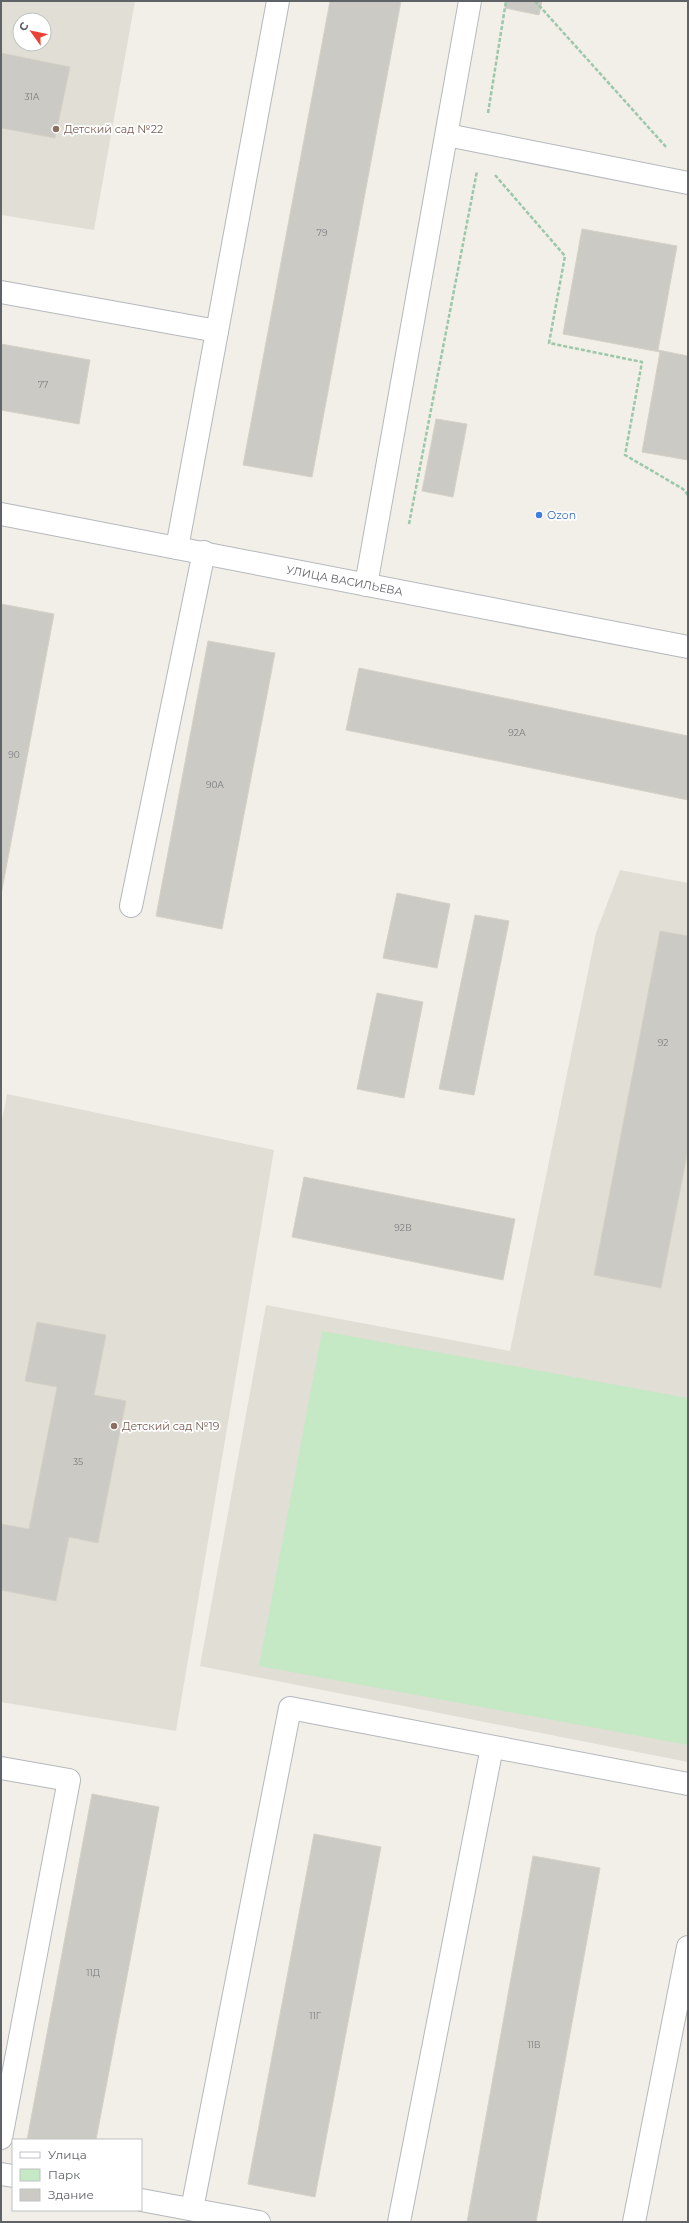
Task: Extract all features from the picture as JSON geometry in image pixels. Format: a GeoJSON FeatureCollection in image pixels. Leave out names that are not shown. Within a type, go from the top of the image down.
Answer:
{"type":"FeatureCollection","features":[{"type":"Feature","properties":{"kind":"street"},"geometry":{"type":"LineString","coordinates":[[177,548],[278,1]]}},
{"type":"Feature","properties":{"kind":"street"},"geometry":{"type":"LineString","coordinates":[[366,584],[470,1]]}},
{"type":"Feature","properties":{"kind":"street"},"geometry":{"type":"LineString","coordinates":[[447,135],[481,149],[688,183]]}},
{"type":"Feature","properties":{"kind":"street"},"geometry":{"type":"LineString","coordinates":[[1,292],[217,331]]}},
{"type":"Feature","properties":{"kind":"street","name":"УЛИЦА ВАСИЛЬЕВА"},"geometry":{"type":"LineString","coordinates":[[1,514],[204,552],[688,647]]}},
{"type":"Feature","properties":{"kind":"street"},"geometry":{"type":"LineString","coordinates":[[131,906],[204,552]]}},
{"type":"Feature","properties":{"kind":"street"},"geometry":{"type":"LineString","coordinates":[[192,2209],[290,1708],[688,1784]]}},
{"type":"Feature","properties":{"kind":"street"},"geometry":{"type":"LineString","coordinates":[[399,2222],[492,1747]]}},
{"type":"Feature","properties":{"kind":"street"},"geometry":{"type":"LineString","coordinates":[[1,1768],[69,1780],[1,2138]]}},
{"type":"Feature","properties":{"kind":"street"},"geometry":{"type":"LineString","coordinates":[[634,2222],[688,1947]]}},
{"type":"Feature","properties":{"kind":"street"},"geometry":{"type":"LineString","coordinates":[[1,2174],[12,2176]]}},
{"type":"Feature","properties":{"kind":"street"},"geometry":{"type":"LineString","coordinates":[[142,2200],[259,2222]]}},
{"type":"Feature","properties":{"kind":"path"},"geometry":{"type":"LineString","coordinates":[[410,524],[481,149],[506,1]]}},
{"type":"Feature","properties":{"kind":"path"},"geometry":{"type":"LineString","coordinates":[[535,1],[672,154]]}},
{"type":"Feature","properties":{"kind":"path"},"geometry":{"type":"LineString","coordinates":[[481,149],[565,256],[549,343],[642,362],[625,455],[683,489],[688,495]]}},
{"type":"Feature","properties":{"kind":"shaded area","name":"Детский сад №22"},"geometry":{"type":"Polygon","coordinates":[[[1,1],[135,1],[94,230],[1,215],[1,1]]]}},
{"type":"Feature","properties":{"kind":"shaded area"},"geometry":{"type":"Polygon","coordinates":[[[620,870],[688,883],[688,1762],[200,1666],[266,1305],[510,1351],[596,933],[620,870]]]}},
{"type":"Feature","properties":{"kind":"shaded area","name":"Детский сад №19"},"geometry":{"type":"Polygon","coordinates":[[[7,1094],[274,1150],[176,1731],[1,1702],[1,1125],[7,1094]]]}},
{"type":"Feature","properties":{"kind":"green space"},"geometry":{"type":"Polygon","coordinates":[[[322,1331],[688,1398],[688,1745],[259,1666],[322,1331]]]}},
{"type":"Feature","properties":{"kind":"building"},"geometry":{"type":"Polygon","coordinates":[[[330,1],[401,1],[312,477],[243,465],[330,1]]]}},
{"type":"Feature","properties":{"kind":"building"},"geometry":{"type":"Polygon","coordinates":[[[507,1],[542,1],[539,15],[505,8],[507,1]]]}},
{"type":"Feature","properties":{"kind":"building"},"geometry":{"type":"Polygon","coordinates":[[[1,53],[70,67],[55,138],[1,128],[1,53]]]}},
{"type":"Feature","properties":{"kind":"building"},"geometry":{"type":"Polygon","coordinates":[[[582,229],[677,246],[658,350],[688,356],[688,460],[642,452],[660,352],[563,334],[582,229]]]}},
{"type":"Feature","properties":{"kind":"building"},"geometry":{"type":"Polygon","coordinates":[[[1,344],[90,360],[79,424],[1,410],[1,344]]]}},
{"type":"Feature","properties":{"kind":"building"},"geometry":{"type":"Polygon","coordinates":[[[436,419],[467,424],[453,497],[422,491],[436,419]]]}},
{"type":"Feature","properties":{"kind":"building"},"geometry":{"type":"Polygon","coordinates":[[[1,604],[54,614],[1,895],[1,604]]]}},
{"type":"Feature","properties":{"kind":"building"},"geometry":{"type":"Polygon","coordinates":[[[208,641],[275,653],[222,929],[156,916],[208,641]]]}},
{"type":"Feature","properties":{"kind":"building"},"geometry":{"type":"Polygon","coordinates":[[[359,668],[688,736],[688,800],[346,730],[359,668]]]}},
{"type":"Feature","properties":{"kind":"building"},"geometry":{"type":"Polygon","coordinates":[[[397,893],[450,904],[437,968],[383,958],[397,893]]]}},
{"type":"Feature","properties":{"kind":"building"},"geometry":{"type":"Polygon","coordinates":[[[475,915],[509,921],[474,1095],[439,1089],[475,915]]]}},
{"type":"Feature","properties":{"kind":"building"},"geometry":{"type":"Polygon","coordinates":[[[660,931],[688,936],[688,1150],[661,1288],[594,1275],[660,931]]]}},
{"type":"Feature","properties":{"kind":"building"},"geometry":{"type":"Polygon","coordinates":[[[377,993],[423,1002],[404,1098],[357,1089],[377,993]]]}},
{"type":"Feature","properties":{"kind":"building"},"geometry":{"type":"Polygon","coordinates":[[[304,1177],[515,1219],[503,1280],[292,1237],[304,1177]]]}},
{"type":"Feature","properties":{"kind":"building"},"geometry":{"type":"Polygon","coordinates":[[[37,1322],[106,1335],[94,1395],[126,1401],[98,1543],[69,1537],[56,1601],[1,1590],[1,1524],[29,1529],[57,1387],[25,1381],[37,1322]]]}},
{"type":"Feature","properties":{"kind":"building"},"geometry":{"type":"Polygon","coordinates":[[[92,1794],[159,1807],[96,2139],[27,2139],[92,1794]]]}},
{"type":"Feature","properties":{"kind":"building"},"geometry":{"type":"Polygon","coordinates":[[[314,1834],[381,1847],[315,2197],[248,2184],[314,1834]]]}},
{"type":"Feature","properties":{"kind":"building"},"geometry":{"type":"Polygon","coordinates":[[[533,1856],[600,1868],[536,2222],[467,2222],[533,1856]]]}},
{"type":"Feature","properties":{"kind":"place","name":"Детский сад №22"},"geometry":{"type":"Point","coordinates":[56,129]}},
{"type":"Feature","properties":{"kind":"place","name":"Ozon"},"geometry":{"type":"Point","coordinates":[539,515]}},
{"type":"Feature","properties":{"kind":"place","name":"Детский сад №19"},"geometry":{"type":"Point","coordinates":[114,1426]}}]}
